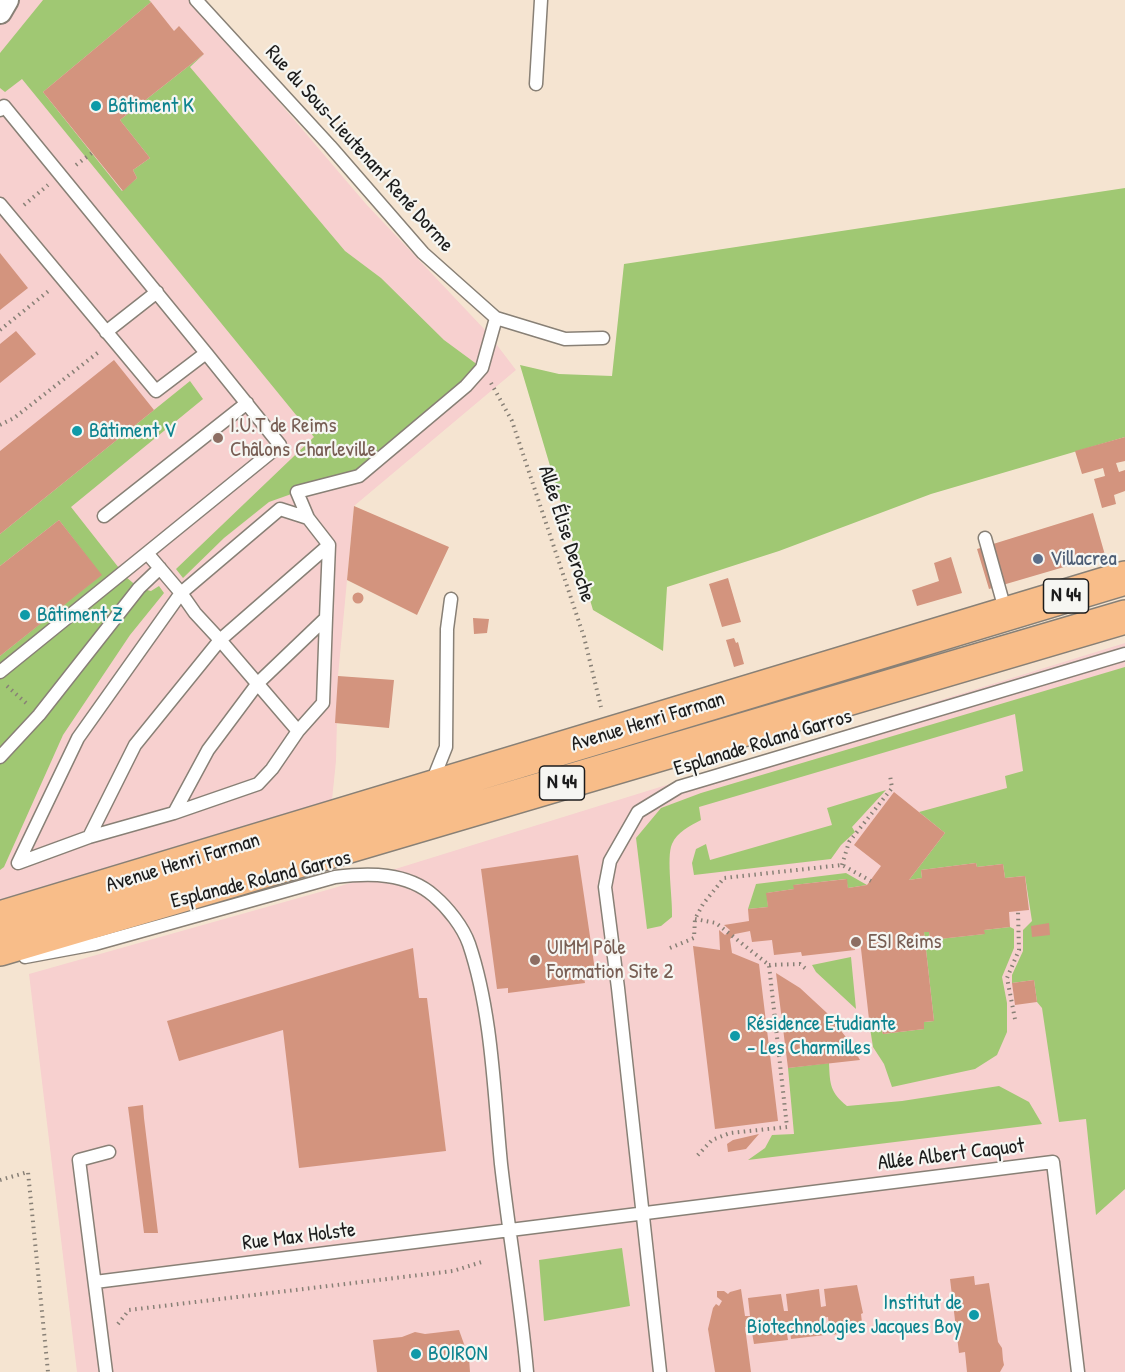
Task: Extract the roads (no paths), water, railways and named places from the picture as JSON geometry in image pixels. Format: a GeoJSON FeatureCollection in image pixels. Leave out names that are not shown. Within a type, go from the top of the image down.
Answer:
{"type":"FeatureCollection","features":[{"type":"Feature","properties":{"kind":"main road","name":"Avenue Henri Farman"},"geometry":{"type":"LineString","coordinates":[[0,918],[1125,578]]}},
{"type":"Feature","properties":{"kind":"main road","name":"Avenue Henri Farman"},"geometry":{"type":"LineString","coordinates":[[5,955],[1125,617]]}},
{"type":"Feature","properties":{"kind":"street"},"geometry":{"type":"LineString","coordinates":[[0,12],[7,0]]}},
{"type":"Feature","properties":{"kind":"lane","name":"Rue du Sous-Lieutenant René Dorme"},"geometry":{"type":"LineString","coordinates":[[196,0],[330,146],[423,253],[496,318],[565,339],[603,338]]}},
{"type":"Feature","properties":{"kind":"lane"},"geometry":{"type":"LineString","coordinates":[[536,84],[541,0]]}},
{"type":"Feature","properties":{"kind":"lane"},"geometry":{"type":"LineString","coordinates":[[0,110],[4,106],[280,445],[0,672]]}},
{"type":"Feature","properties":{"kind":"lane"},"geometry":{"type":"LineString","coordinates":[[0,204],[156,391],[206,353]]}},
{"type":"Feature","properties":{"kind":"lane"},"geometry":{"type":"LineString","coordinates":[[109,336],[157,292]]}},
{"type":"Feature","properties":{"kind":"lane"},"geometry":{"type":"LineString","coordinates":[[308,518],[280,509],[182,593],[78,738],[18,863],[88,837],[174,813],[258,784],[272,769],[298,731],[323,703],[329,545],[308,518],[297,492],[359,476],[466,386],[482,368],[496,318]]}},
{"type":"Feature","properties":{"kind":"lane"},"geometry":{"type":"LineString","coordinates":[[104,516],[247,403]]}},
{"type":"Feature","properties":{"kind":"lane"},"geometry":{"type":"LineString","coordinates":[[985,538],[1006,614]]}},
{"type":"Feature","properties":{"kind":"lane"},"geometry":{"type":"LineString","coordinates":[[88,837],[135,745],[220,640],[329,545]]}},
{"type":"Feature","properties":{"kind":"lane"},"geometry":{"type":"LineString","coordinates":[[147,553],[182,593],[195,613],[298,731]]}},
{"type":"Feature","properties":{"kind":"lane"},"geometry":{"type":"LineString","coordinates":[[0,757],[39,715],[139,588],[160,568]]}},
{"type":"Feature","properties":{"kind":"lane"},"geometry":{"type":"LineString","coordinates":[[430,789],[446,747],[447,629],[451,599]]}},
{"type":"Feature","properties":{"kind":"lane"},"geometry":{"type":"LineString","coordinates":[[174,813],[208,750],[258,683],[326,618]]}},
{"type":"Feature","properties":{"kind":"lane","name":"Esplanade Roland Garros"},"geometry":{"type":"LineString","coordinates":[[660,1372],[644,1213],[605,887],[610,861],[638,812],[679,787],[1125,654]]}},
{"type":"Feature","properties":{"kind":"lane","name":"Esplanade Roland Garros"},"geometry":{"type":"LineString","coordinates":[[5,955],[95,944],[335,877],[360,874],[388,875],[413,883],[434,896],[468,940],[485,1008],[508,1230],[527,1372]]}},
{"type":"Feature","properties":{"kind":"lane"},"geometry":{"type":"LineString","coordinates":[[106,1372],[79,1160],[109,1152]]}},
{"type":"Feature","properties":{"kind":"lane","name":"Allée Albert Caquot"},"geometry":{"type":"LineString","coordinates":[[644,1213],[1053,1162],[1078,1372]]}},
{"type":"Feature","properties":{"kind":"lane"},"geometry":{"type":"LineString","coordinates":[[508,1230],[644,1213]]}},
{"type":"Feature","properties":{"kind":"lane","name":"Rue Max Holste"},"geometry":{"type":"LineString","coordinates":[[95,1282],[508,1230]]}},
{"type":"Feature","properties":{"kind":"place","name":"Bâtiment K"},"geometry":{"type":"Point","coordinates":[96,106]}},
{"type":"Feature","properties":{"kind":"place","name":"Bâtiment V"},"geometry":{"type":"Point","coordinates":[77,431]}},
{"type":"Feature","properties":{"kind":"place","name":"I.U.T de Reims Châlons Charleville"},"geometry":{"type":"Point","coordinates":[218,438]}},
{"type":"Feature","properties":{"kind":"place","name":"Villacrea"},"geometry":{"type":"Point","coordinates":[1038,559]}},
{"type":"Feature","properties":{"kind":"place","name":"Bâtiment Z"},"geometry":{"type":"Point","coordinates":[25,615]}},
{"type":"Feature","properties":{"kind":"place","name":"ESI Reims"},"geometry":{"type":"Point","coordinates":[856,942]}},
{"type":"Feature","properties":{"kind":"place","name":"UIMM Pôle Formation Site 2"},"geometry":{"type":"Point","coordinates":[535,960]}},
{"type":"Feature","properties":{"kind":"place","name":"Résidence Etudiante - Les Charmilles"},"geometry":{"type":"Point","coordinates":[735,1036]}},
{"type":"Feature","properties":{"kind":"place","name":"Institut de Biotechnologies Jacques Boy"},"geometry":{"type":"Point","coordinates":[974,1315]}},
{"type":"Feature","properties":{"kind":"place","name":"BOIRON"},"geometry":{"type":"Point","coordinates":[416,1354]}}]}
